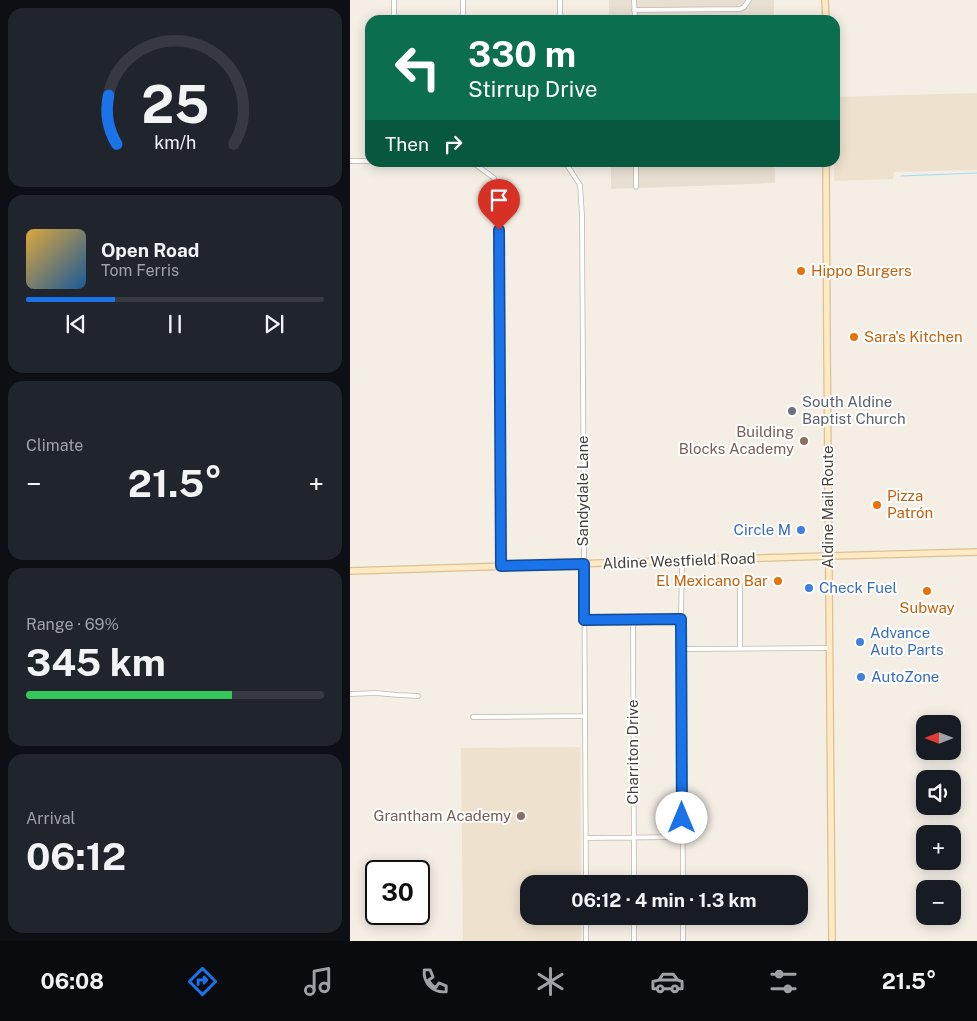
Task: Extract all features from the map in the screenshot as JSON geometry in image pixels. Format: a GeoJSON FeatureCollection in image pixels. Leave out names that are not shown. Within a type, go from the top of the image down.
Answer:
{"type":"FeatureCollection","features":[{"type":"Feature","properties":{"kind":"main road"},"geometry":{"type":"LineString","coordinates":[[825,0],[826,15]]}},
{"type":"Feature","properties":{"kind":"main road","name":"Aldine Mail Route"},"geometry":{"type":"LineString","coordinates":[[826,167],[832,941]]}},
{"type":"Feature","properties":{"kind":"main road","name":"Aldine Westfield Road"},"geometry":{"type":"LineString","coordinates":[[350,571],[977,552]]}},
{"type":"Feature","properties":{"kind":"street"},"geometry":{"type":"LineString","coordinates":[[394,0],[394,15]]}},
{"type":"Feature","properties":{"kind":"street"},"geometry":{"type":"LineString","coordinates":[[463,0],[463,15]]}},
{"type":"Feature","properties":{"kind":"street"},"geometry":{"type":"LineString","coordinates":[[560,0],[560,15]]}},
{"type":"Feature","properties":{"kind":"street"},"geometry":{"type":"LineString","coordinates":[[634,0],[634,15]]}},
{"type":"Feature","properties":{"kind":"street"},"geometry":{"type":"LineString","coordinates":[[634,10],[740,9],[749,0]]}},
{"type":"Feature","properties":{"kind":"street"},"geometry":{"type":"LineString","coordinates":[[350,161],[365,160]]}},
{"type":"Feature","properties":{"kind":"street"},"geometry":{"type":"LineString","coordinates":[[479,167],[494,178],[499,195],[501,566]]}},
{"type":"Feature","properties":{"kind":"street","name":"Sandydale Lane"},"geometry":{"type":"LineString","coordinates":[[568,167],[580,185],[582,215],[586,875]]}},
{"type":"Feature","properties":{"kind":"street"},"geometry":{"type":"LineString","coordinates":[[636,167],[636,188]]}},
{"type":"Feature","properties":{"kind":"street"},"geometry":{"type":"LineString","coordinates":[[682,561],[683,875]]}},
{"type":"Feature","properties":{"kind":"street"},"geometry":{"type":"LineString","coordinates":[[740,586],[740,649]]}},
{"type":"Feature","properties":{"kind":"street","name":"Charriton Drive"},"geometry":{"type":"LineString","coordinates":[[632,619],[634,875]]}},
{"type":"Feature","properties":{"kind":"street"},"geometry":{"type":"LineString","coordinates":[[584,620],[681,619]]}},
{"type":"Feature","properties":{"kind":"street"},"geometry":{"type":"LineString","coordinates":[[682,649],[830,648]]}},
{"type":"Feature","properties":{"kind":"street"},"geometry":{"type":"LineString","coordinates":[[350,694],[376,693],[418,696]]}},
{"type":"Feature","properties":{"kind":"street"},"geometry":{"type":"LineString","coordinates":[[473,717],[585,716]]}},
{"type":"Feature","properties":{"kind":"street"},"geometry":{"type":"LineString","coordinates":[[586,838],[683,837]]}},
{"type":"Feature","properties":{"kind":"street"},"geometry":{"type":"LineString","coordinates":[[586,925],[586,941]]}},
{"type":"Feature","properties":{"kind":"street"},"geometry":{"type":"LineString","coordinates":[[634,925],[634,941]]}},
{"type":"Feature","properties":{"kind":"street"},"geometry":{"type":"LineString","coordinates":[[683,925],[683,941]]}},
{"type":"Feature","properties":{"kind":"shaded area"},"geometry":{"type":"Polygon","coordinates":[[[609,0],[774,0],[774,15],[609,15],[609,0]]]}},
{"type":"Feature","properties":{"kind":"shaded area"},"geometry":{"type":"Polygon","coordinates":[[[977,93],[977,170],[894,172],[893,179],[834,181],[834,167],[840,167],[840,97],[977,93]]]}},
{"type":"Feature","properties":{"kind":"shaded area"},"geometry":{"type":"Polygon","coordinates":[[[611,167],[775,167],[775,183],[611,189],[611,167]]]}},
{"type":"Feature","properties":{"kind":"shaded area","name":"Grantham Academy"},"geometry":{"type":"Polygon","coordinates":[[[580,747],[581,875],[520,875],[520,925],[581,925],[581,941],[463,941],[461,748],[580,747]]]}},
{"type":"Feature","properties":{"kind":"waterway"},"geometry":{"type":"LineString","coordinates":[[901,176],[977,173]]}},
{"type":"Feature","properties":{"kind":"place","name":"Hippo Burgers"},"geometry":{"type":"Point","coordinates":[801,271]}},
{"type":"Feature","properties":{"kind":"place","name":"Sara's Kitchen"},"geometry":{"type":"Point","coordinates":[854,337]}},
{"type":"Feature","properties":{"kind":"place","name":"South Aldine Baptist Church"},"geometry":{"type":"Point","coordinates":[792,411]}},
{"type":"Feature","properties":{"kind":"place","name":"Building Blocks Academy"},"geometry":{"type":"Point","coordinates":[804,441]}},
{"type":"Feature","properties":{"kind":"place","name":"Pizza Patrón"},"geometry":{"type":"Point","coordinates":[877,505]}},
{"type":"Feature","properties":{"kind":"place","name":"Circle M"},"geometry":{"type":"Point","coordinates":[801,530]}},
{"type":"Feature","properties":{"kind":"place","name":"El Mexicano Bar"},"geometry":{"type":"Point","coordinates":[778,581]}},
{"type":"Feature","properties":{"kind":"place","name":"Check Fuel"},"geometry":{"type":"Point","coordinates":[809,588]}},
{"type":"Feature","properties":{"kind":"place","name":"Subway"},"geometry":{"type":"Point","coordinates":[927,591]}},
{"type":"Feature","properties":{"kind":"place","name":"Advance Auto Parts"},"geometry":{"type":"Point","coordinates":[860,642]}},
{"type":"Feature","properties":{"kind":"place","name":"AutoZone"},"geometry":{"type":"Point","coordinates":[861,677]}},
{"type":"Feature","properties":{"kind":"place","name":"Grantham Academy"},"geometry":{"type":"Point","coordinates":[521,816]}},
{"type":"Feature","properties":{"kind":"route"},"geometry":{"type":"LineString","coordinates":[[499,230],[501,566],[584,564],[584,620],[681,619],[682,818]]}}]}
